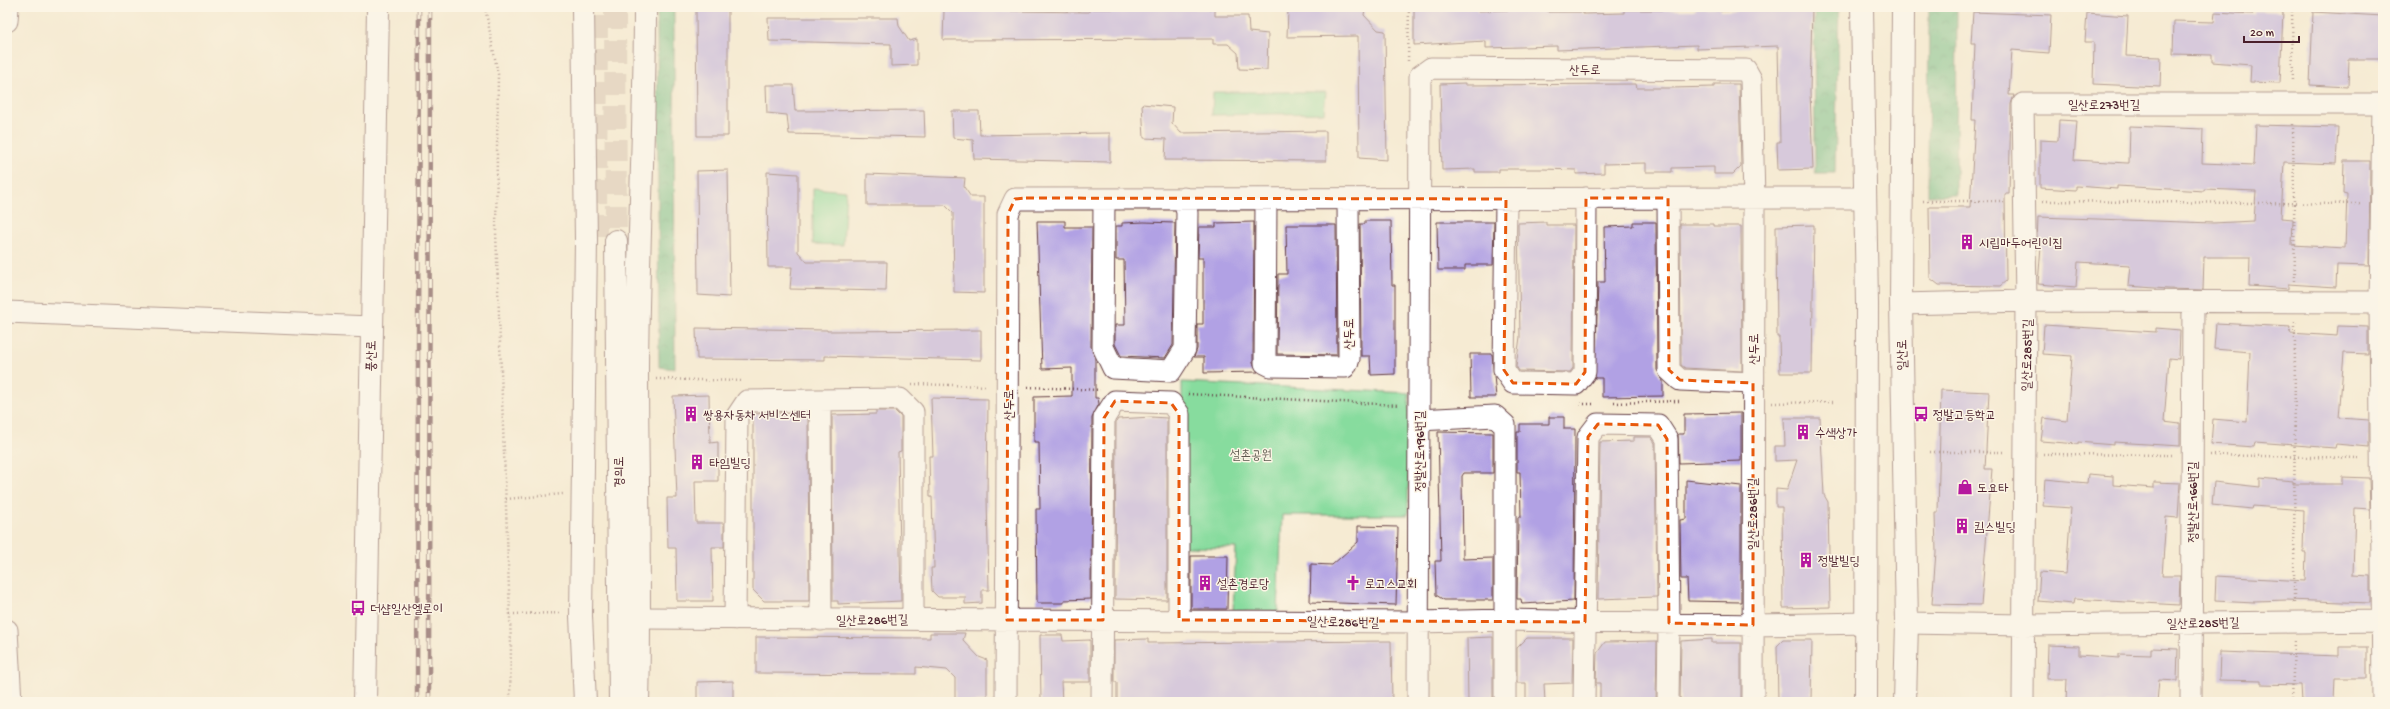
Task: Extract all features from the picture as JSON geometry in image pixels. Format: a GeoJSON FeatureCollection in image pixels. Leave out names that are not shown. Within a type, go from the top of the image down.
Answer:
{"type":"FeatureCollection","features":[{"type":"Feature","properties":{"kind":"main road"},"geometry":{"type":"LineString","coordinates":[[583,7],[586,240],[581,616],[585,702]]}},
{"type":"Feature","properties":{"kind":"main road"},"geometry":{"type":"LineString","coordinates":[[638,702],[640,618],[637,366],[645,108],[645,7]]}},
{"type":"Feature","properties":{"kind":"main road"},"geometry":{"type":"LineString","coordinates":[[1862,7],[1865,198],[1866,702]]}},
{"type":"Feature","properties":{"kind":"main road","name":"일산로"},"geometry":{"type":"LineString","coordinates":[[1902,7],[1901,304],[1907,623],[1905,702]]}},
{"type":"Feature","properties":{"kind":"main road","name":"풍산로"},"geometry":{"type":"LineString","coordinates":[[365,702],[378,10]]}},
{"type":"Feature","properties":{"kind":"main road","name":"경의로"},"geometry":{"type":"LineString","coordinates":[[595,702],[606,243],[620,702]]}},
{"type":"Feature","properties":{"kind":"street"},"geometry":{"type":"LineString","coordinates":[[7,21],[8,7]]}},
{"type":"Feature","properties":{"kind":"street","name":"산두로"},"geometry":{"type":"LineString","coordinates":[[1420,199],[1420,76],[1431,68],[1746,70],[1751,79],[1754,199],[1753,383],[1762,403]]}},
{"type":"Feature","properties":{"kind":"street","name":"일산로273번길"},"geometry":{"type":"LineString","coordinates":[[2026,301],[2023,104],[2383,104]]}},
{"type":"Feature","properties":{"kind":"street"},"geometry":{"type":"LineString","coordinates":[[2383,104],[2383,702]]}},
{"type":"Feature","properties":{"kind":"street"},"geometry":{"type":"LineString","coordinates":[[1104,200],[1103,347],[1113,368],[1171,371],[1185,349],[1187,212],[1184,198]]}},
{"type":"Feature","properties":{"kind":"street","name":"산두로"},"geometry":{"type":"LineString","coordinates":[[1006,702],[1008,214],[1015,199],[1104,200],[1184,198],[1348,200],[1865,198]]}},
{"type":"Feature","properties":{"kind":"street"},"geometry":{"type":"LineString","coordinates":[[1506,199],[1504,370],[1513,383],[1576,384],[1585,372],[1586,198]]}},
{"type":"Feature","properties":{"kind":"street"},"geometry":{"type":"LineString","coordinates":[[1668,198],[1668,370],[1680,380],[1753,383]]}},
{"type":"Feature","properties":{"kind":"street","name":"정발산로196번길"},"geometry":{"type":"LineString","coordinates":[[1418,702],[1420,199]]}},
{"type":"Feature","properties":{"kind":"street","name":"산두로"},"geometry":{"type":"LineString","coordinates":[[1266,200],[1265,362],[1271,366],[1345,367],[1349,359],[1348,200]]}},
{"type":"Feature","properties":{"kind":"street"},"geometry":{"type":"LineString","coordinates":[[1901,304],[2026,301],[2382,302]]}},
{"type":"Feature","properties":{"kind":"street","name":"일산로285번길"},"geometry":{"type":"LineString","coordinates":[[2023,702],[2026,301]]}},
{"type":"Feature","properties":{"kind":"street","name":"정발산로166번길"},"geometry":{"type":"LineString","coordinates":[[2191,702],[2193,302]]}},
{"type":"Feature","properties":{"kind":"street"},"geometry":{"type":"LineString","coordinates":[[7,312],[371,327]]}},
{"type":"Feature","properties":{"kind":"street"},"geometry":{"type":"LineString","coordinates":[[735,619],[737,416],[747,401],[900,399],[913,412],[913,618]]}},
{"type":"Feature","properties":{"kind":"street"},"geometry":{"type":"LineString","coordinates":[[1102,702],[1104,418],[1115,400],[1180,404],[1180,620]]}},
{"type":"Feature","properties":{"kind":"street"},"geometry":{"type":"LineString","coordinates":[[820,401],[822,620]]}},
{"type":"Feature","properties":{"kind":"street","name":"일산로286번길"},"geometry":{"type":"LineString","coordinates":[[1753,702],[1753,625],[1762,403]]}},
{"type":"Feature","properties":{"kind":"street"},"geometry":{"type":"LineString","coordinates":[[1419,420],[1496,416],[1505,425],[1505,702]]}},
{"type":"Feature","properties":{"kind":"street"},"geometry":{"type":"LineString","coordinates":[[1584,702],[1588,437],[1598,424],[1658,425],[1667,439],[1669,623],[1668,702]]}},
{"type":"Feature","properties":{"kind":"street","name":"일산로286번길"},"geometry":{"type":"LineString","coordinates":[[640,618],[822,620],[913,618],[1007,620],[1418,622],[1506,620],[1753,625],[1867,623]]}},
{"type":"Feature","properties":{"kind":"street","name":"일산로285번길"},"geometry":{"type":"LineString","coordinates":[[1907,623],[2023,625],[2383,621]]}},
{"type":"Feature","properties":{"kind":"street"},"geometry":{"type":"LineString","coordinates":[[7,630],[11,702]]}},
{"type":"Feature","properties":{"kind":"path"},"geometry":{"type":"LineString","coordinates":[[485,7],[498,74],[496,232],[510,614],[510,702]]}},
{"type":"Feature","properties":{"kind":"path"},"geometry":{"type":"LineString","coordinates":[[1408,62],[1409,7]]}},
{"type":"Feature","properties":{"kind":"path"},"geometry":{"type":"LineString","coordinates":[[2292,7],[2293,84]]}},
{"type":"Feature","properties":{"kind":"path"},"geometry":{"type":"LineString","coordinates":[[2293,121],[2295,284]]}},
{"type":"Feature","properties":{"kind":"path"},"geometry":{"type":"LineString","coordinates":[[1923,201],[2008,201]]}},
{"type":"Feature","properties":{"kind":"path"},"geometry":{"type":"LineString","coordinates":[[2043,201],[2364,204]]}},
{"type":"Feature","properties":{"kind":"path"},"geometry":{"type":"LineString","coordinates":[[2294,606],[2295,322]]}},
{"type":"Feature","properties":{"kind":"path"},"geometry":{"type":"LineString","coordinates":[[1028,387],[1105,390]]}},
{"type":"Feature","properties":{"kind":"path"},"geometry":{"type":"LineString","coordinates":[[1611,403],[1680,401]]}},
{"type":"Feature","properties":{"kind":"path"},"geometry":{"type":"LineString","coordinates":[[1762,403],[1833,402]]}},
{"type":"Feature","properties":{"kind":"path"},"geometry":{"type":"LineString","coordinates":[[1180,404],[1402,405]]}},
{"type":"Feature","properties":{"kind":"path"},"geometry":{"type":"LineString","coordinates":[[1573,404],[1596,404]]}},
{"type":"Feature","properties":{"kind":"path"},"geometry":{"type":"LineString","coordinates":[[1930,452],[2006,452]]}},
{"type":"Feature","properties":{"kind":"path"},"geometry":{"type":"LineString","coordinates":[[2040,454],[2177,455]]}},
{"type":"Feature","properties":{"kind":"path"},"geometry":{"type":"LineString","coordinates":[[2210,455],[2366,458]]}},
{"type":"Feature","properties":{"kind":"path"},"geometry":{"type":"LineString","coordinates":[[506,499],[565,494]]}},
{"type":"Feature","properties":{"kind":"path"},"geometry":{"type":"LineString","coordinates":[[510,614],[569,613]]}},
{"type":"Feature","properties":{"kind":"path"},"geometry":{"type":"LineString","coordinates":[[2292,702],[2294,637]]}},
{"type":"Feature","properties":{"kind":"highlighted area"},"geometry":{"type":"Polygon","coordinates":[[[1026,198],[1506,199],[1504,370],[1513,383],[1576,384],[1585,372],[1586,198],[1668,198],[1669,370],[1680,380],[1753,383],[1753,625],[1669,623],[1667,439],[1658,425],[1598,424],[1588,437],[1585,622],[1179,620],[1179,414],[1171,403],[1115,401],[1104,418],[1103,620],[1007,620],[1008,214],[1015,199],[1026,198]]]}},
{"type":"Feature","properties":{"kind":"green space"},"geometry":{"type":"Polygon","coordinates":[[[657,7],[674,7],[675,369],[659,367],[657,7]]]}},
{"type":"Feature","properties":{"kind":"green space"},"geometry":{"type":"Polygon","coordinates":[[[1814,7],[1839,7],[1835,173],[1815,173],[1814,7]]]}},
{"type":"Feature","properties":{"kind":"green space"},"geometry":{"type":"Polygon","coordinates":[[[1929,7],[1957,7],[1956,195],[1928,196],[1929,7]]]}},
{"type":"Feature","properties":{"kind":"green space"},"geometry":{"type":"Polygon","coordinates":[[[1213,92],[1326,92],[1324,113],[1212,115],[1213,92]]]}},
{"type":"Feature","properties":{"kind":"green space"},"geometry":{"type":"Polygon","coordinates":[[[813,188],[846,191],[843,245],[813,244],[813,188]]]}},
{"type":"Feature","properties":{"kind":"green space","name":"설촌공원"},"geometry":{"type":"Polygon","coordinates":[[[1182,382],[1409,393],[1408,515],[1282,515],[1278,612],[1233,611],[1236,548],[1182,547],[1182,382]]]}},
{"type":"Feature","properties":{"kind":"building"},"geometry":{"type":"Polygon","coordinates":[[[1414,7],[1477,8],[1477,11],[1548,9],[1548,12],[1583,12],[1583,14],[1624,13],[1624,10],[1696,10],[1696,8],[1720,7],[1720,11],[1812,8],[1810,92],[1813,169],[1778,170],[1777,142],[1780,142],[1778,46],[1697,49],[1697,45],[1557,50],[1557,46],[1486,48],[1486,41],[1414,45],[1414,7]]]}},
{"type":"Feature","properties":{"kind":"building"},"geometry":{"type":"Polygon","coordinates":[[[696,9],[728,9],[728,136],[697,136],[696,9]]]}},
{"type":"Feature","properties":{"kind":"building"},"geometry":{"type":"Polygon","coordinates":[[[1089,9],[1215,9],[1215,16],[1248,16],[1249,32],[1268,34],[1267,70],[1239,69],[1238,53],[1228,44],[1213,44],[1213,39],[943,40],[944,10],[1089,12],[1089,9]]]}},
{"type":"Feature","properties":{"kind":"building"},"geometry":{"type":"Polygon","coordinates":[[[1288,9],[1365,9],[1364,15],[1378,30],[1385,31],[1387,160],[1359,158],[1358,36],[1287,37],[1288,9]]]}},
{"type":"Feature","properties":{"kind":"building"},"geometry":{"type":"Polygon","coordinates":[[[2253,11],[2283,12],[2280,83],[2250,82],[2251,65],[2212,62],[2212,55],[2173,54],[2174,21],[2214,22],[2215,12],[2253,14],[2253,11]]]}},
{"type":"Feature","properties":{"kind":"building"},"geometry":{"type":"Polygon","coordinates":[[[1973,12],[2051,15],[2049,53],[2012,50],[2009,95],[2014,95],[2011,104],[2009,194],[2005,194],[2006,281],[2000,286],[1939,285],[1930,278],[1929,207],[1970,207],[1975,120],[1972,120],[1975,43],[1971,43],[1973,12]]]}},
{"type":"Feature","properties":{"kind":"building"},"geometry":{"type":"Polygon","coordinates":[[[2313,12],[2383,16],[2383,59],[2349,59],[2348,87],[2310,85],[2313,12]]]}},
{"type":"Feature","properties":{"kind":"building"},"geometry":{"type":"Polygon","coordinates":[[[2087,13],[2128,16],[2126,56],[2161,57],[2160,87],[2093,84],[2094,42],[2085,42],[2087,13]]]}},
{"type":"Feature","properties":{"kind":"building"},"geometry":{"type":"Polygon","coordinates":[[[768,18],[898,18],[899,26],[909,41],[917,39],[917,65],[891,66],[891,44],[769,41],[768,18]]]}},
{"type":"Feature","properties":{"kind":"building"},"geometry":{"type":"Polygon","coordinates":[[[1465,83],[1465,85],[1636,84],[1637,88],[1714,87],[1714,84],[1739,84],[1741,166],[1733,174],[1714,174],[1714,167],[1672,168],[1672,172],[1646,172],[1646,163],[1604,164],[1604,173],[1576,174],[1576,170],[1543,169],[1499,169],[1499,172],[1475,172],[1475,169],[1442,170],[1440,84],[1465,83]]]}},
{"type":"Feature","properties":{"kind":"building"},"geometry":{"type":"Polygon","coordinates":[[[766,85],[793,85],[795,111],[924,110],[925,137],[789,134],[787,115],[767,113],[766,85]]]}},
{"type":"Feature","properties":{"kind":"building"},"geometry":{"type":"Polygon","coordinates":[[[1142,104],[1173,107],[1172,123],[1181,133],[1326,131],[1326,161],[1165,160],[1166,139],[1144,138],[1142,104]]]}},
{"type":"Feature","properties":{"kind":"building"},"geometry":{"type":"Polygon","coordinates":[[[952,111],[979,111],[980,135],[1110,133],[1110,162],[974,159],[973,140],[953,138],[952,111]]]}},
{"type":"Feature","properties":{"kind":"building"},"geometry":{"type":"Polygon","coordinates":[[[2059,120],[2077,121],[2074,160],[2127,163],[2129,163],[2130,126],[2203,129],[2202,163],[2254,165],[2256,125],[2338,127],[2336,164],[2284,162],[2281,218],[2293,219],[2292,245],[2345,248],[2347,194],[2343,193],[2344,161],[2370,161],[2369,266],[2337,265],[2336,287],[2288,284],[2288,289],[2249,286],[2250,257],[2204,257],[2203,290],[2128,286],[2130,265],[2078,262],[2076,287],[2038,284],[2041,246],[2037,245],[2038,217],[2213,223],[2254,221],[2256,191],[2204,189],[2204,191],[2117,186],[2117,189],[2076,186],[2076,190],[2040,188],[2040,140],[2058,141],[2059,120]]]}},
{"type":"Feature","properties":{"kind":"building"},"geometry":{"type":"Polygon","coordinates":[[[728,170],[730,297],[698,295],[697,171],[728,170]]]}},
{"type":"Feature","properties":{"kind":"building"},"geometry":{"type":"Polygon","coordinates":[[[767,172],[798,174],[798,252],[807,262],[887,262],[886,291],[790,289],[792,267],[768,267],[767,172]]]}},
{"type":"Feature","properties":{"kind":"building"},"geometry":{"type":"Polygon","coordinates":[[[867,174],[965,178],[964,187],[971,197],[984,197],[984,293],[954,292],[953,213],[945,205],[867,205],[867,174]]]}},
{"type":"Feature","properties":{"kind":"building"},"geometry":{"type":"Polygon","coordinates":[[[1037,221],[1065,221],[1065,227],[1092,227],[1091,347],[1095,358],[1095,398],[1098,398],[1099,404],[1092,418],[1091,599],[1064,600],[1064,603],[1037,603],[1036,509],[1040,509],[1039,442],[1034,442],[1034,397],[1072,396],[1072,368],[1042,369],[1037,221]]]}},
{"type":"Feature","properties":{"kind":"building"},"geometry":{"type":"Polygon","coordinates":[[[1365,221],[1391,221],[1392,285],[1395,285],[1395,374],[1371,375],[1370,356],[1361,356],[1360,224],[1365,224],[1365,221]]]}},
{"type":"Feature","properties":{"kind":"building"},"geometry":{"type":"Polygon","coordinates":[[[1254,222],[1253,363],[1258,372],[1204,373],[1204,357],[1194,357],[1197,349],[1197,324],[1203,324],[1203,258],[1198,258],[1199,227],[1216,227],[1216,223],[1254,222]]]}},
{"type":"Feature","properties":{"kind":"building"},"geometry":{"type":"Polygon","coordinates":[[[1437,222],[1494,222],[1493,265],[1465,265],[1465,270],[1438,270],[1437,222]]]}},
{"type":"Feature","properties":{"kind":"building"},"geometry":{"type":"Polygon","coordinates":[[[1546,222],[1546,225],[1574,225],[1573,368],[1570,372],[1519,371],[1516,366],[1520,337],[1518,223],[1546,222]]]}},
{"type":"Feature","properties":{"kind":"building"},"geometry":{"type":"Polygon","coordinates":[[[1633,222],[1656,222],[1657,370],[1663,381],[1663,396],[1602,397],[1602,378],[1595,378],[1598,282],[1605,282],[1604,227],[1633,226],[1633,222]]]}},
{"type":"Feature","properties":{"kind":"building"},"geometry":{"type":"Polygon","coordinates":[[[1122,223],[1175,223],[1173,345],[1165,358],[1121,356],[1115,344],[1115,325],[1125,325],[1124,260],[1116,260],[1116,226],[1122,226],[1122,223]]]}},
{"type":"Feature","properties":{"kind":"building"},"geometry":{"type":"Polygon","coordinates":[[[1680,224],[1741,226],[1742,371],[1685,368],[1681,365],[1680,224]]]}},
{"type":"Feature","properties":{"kind":"building"},"geometry":{"type":"Polygon","coordinates":[[[1286,225],[1336,225],[1337,355],[1277,354],[1278,274],[1287,274],[1286,225]]]}},
{"type":"Feature","properties":{"kind":"building"},"geometry":{"type":"Polygon","coordinates":[[[1814,225],[1812,373],[1780,373],[1779,337],[1777,337],[1776,226],[1814,225]]]}},
{"type":"Feature","properties":{"kind":"building"},"geometry":{"type":"Polygon","coordinates":[[[2216,323],[2291,327],[2290,333],[2337,336],[2338,326],[2368,327],[2368,354],[2344,353],[2339,418],[2369,420],[2369,447],[2336,444],[2335,448],[2255,442],[2254,447],[2211,444],[2213,419],[2247,422],[2250,352],[2214,349],[2216,323]]]}},
{"type":"Feature","properties":{"kind":"building"},"geometry":{"type":"Polygon","coordinates":[[[2044,325],[2156,332],[2156,328],[2180,330],[2179,359],[2169,358],[2164,422],[2180,424],[2180,446],[2114,442],[2114,445],[2078,442],[2078,444],[2041,441],[2044,418],[2067,421],[2072,356],[2042,354],[2044,325]]]}},
{"type":"Feature","properties":{"kind":"building"},"geometry":{"type":"Polygon","coordinates":[[[696,328],[827,331],[981,330],[981,360],[825,356],[825,360],[697,359],[696,328]]]}},
{"type":"Feature","properties":{"kind":"building"},"geometry":{"type":"Polygon","coordinates":[[[1470,354],[1492,354],[1496,397],[1471,397],[1470,354]]]}},
{"type":"Feature","properties":{"kind":"building"},"geometry":{"type":"Polygon","coordinates":[[[1941,390],[1989,392],[1985,469],[1992,469],[1981,605],[1932,604],[1936,552],[1935,513],[1938,513],[1941,390]]]}},
{"type":"Feature","properties":{"kind":"building"},"geometry":{"type":"Polygon","coordinates":[[[709,395],[710,443],[718,442],[718,481],[695,481],[696,523],[724,523],[724,547],[712,547],[713,601],[677,601],[676,548],[668,548],[667,498],[677,498],[673,396],[709,395]]]}},
{"type":"Feature","properties":{"kind":"building"},"geometry":{"type":"Polygon","coordinates":[[[931,398],[988,399],[987,498],[989,590],[982,590],[982,603],[965,604],[965,597],[938,597],[932,591],[931,568],[934,568],[929,456],[933,456],[931,398]]]}},
{"type":"Feature","properties":{"kind":"building"},"geometry":{"type":"Polygon","coordinates":[[[876,411],[895,411],[901,417],[901,451],[898,452],[901,601],[838,604],[838,601],[833,601],[832,415],[876,414],[876,411]]]}},
{"type":"Feature","properties":{"kind":"building"},"geometry":{"type":"Polygon","coordinates":[[[1741,413],[1741,461],[1679,463],[1678,434],[1684,434],[1684,414],[1741,413]]]}},
{"type":"Feature","properties":{"kind":"building"},"geometry":{"type":"Polygon","coordinates":[[[753,414],[808,414],[809,601],[764,601],[753,590],[753,414]]]}},
{"type":"Feature","properties":{"kind":"building"},"geometry":{"type":"Polygon","coordinates":[[[1151,417],[1167,418],[1167,600],[1115,599],[1116,422],[1118,419],[1151,417]]]}},
{"type":"Feature","properties":{"kind":"building"},"geometry":{"type":"Polygon","coordinates":[[[1549,417],[1564,417],[1564,429],[1575,429],[1574,601],[1522,604],[1521,599],[1517,599],[1518,517],[1521,517],[1520,472],[1517,472],[1517,432],[1520,432],[1520,424],[1549,424],[1549,417]]]}},
{"type":"Feature","properties":{"kind":"building"},"geometry":{"type":"Polygon","coordinates":[[[1784,418],[1820,418],[1824,495],[1828,502],[1830,607],[1783,608],[1782,507],[1776,507],[1776,489],[1787,490],[1797,460],[1775,461],[1775,446],[1785,446],[1784,418]]]}},
{"type":"Feature","properties":{"kind":"building"},"geometry":{"type":"Polygon","coordinates":[[[1438,432],[1493,433],[1493,473],[1464,473],[1462,476],[1463,559],[1493,558],[1493,600],[1444,600],[1436,595],[1435,561],[1441,561],[1438,432]]]}},
{"type":"Feature","properties":{"kind":"building"},"geometry":{"type":"Polygon","coordinates":[[[1634,437],[1651,437],[1655,443],[1657,597],[1598,599],[1600,442],[1634,441],[1634,437]]]}},
{"type":"Feature","properties":{"kind":"building"},"geometry":{"type":"Polygon","coordinates":[[[2088,474],[2113,476],[2113,485],[2154,488],[2154,482],[2180,483],[2178,518],[2166,517],[2162,576],[2180,576],[2179,605],[2074,599],[2073,604],[2038,601],[2040,572],[2066,574],[2071,508],[2043,506],[2045,479],[2087,483],[2088,474]]]}},
{"type":"Feature","properties":{"kind":"building"},"geometry":{"type":"Polygon","coordinates":[[[2342,477],[2369,478],[2370,509],[2355,508],[2353,575],[2370,576],[2370,603],[2287,600],[2254,601],[2254,603],[2215,601],[2216,576],[2305,581],[2306,553],[2303,553],[2304,510],[2253,506],[2252,509],[2212,505],[2214,482],[2260,487],[2260,478],[2293,481],[2293,484],[2342,484],[2342,477]]]}},
{"type":"Feature","properties":{"kind":"building"},"geometry":{"type":"Polygon","coordinates":[[[1686,480],[1741,486],[1741,602],[1688,601],[1687,579],[1681,579],[1680,520],[1686,519],[1686,480]]]}},
{"type":"Feature","properties":{"kind":"building","name":"로고스교회"},"geometry":{"type":"Polygon","coordinates":[[[1358,526],[1398,527],[1396,605],[1310,602],[1311,564],[1332,565],[1358,542],[1358,526]]]}},
{"type":"Feature","properties":{"kind":"building","name":"설촌경로당"},"geometry":{"type":"Polygon","coordinates":[[[1191,556],[1228,556],[1227,609],[1191,609],[1191,556]]]}},
{"type":"Feature","properties":{"kind":"building"},"geometry":{"type":"Polygon","coordinates":[[[930,633],[965,633],[963,640],[979,657],[987,660],[987,702],[955,702],[955,678],[947,670],[916,667],[916,674],[756,673],[756,637],[930,638],[930,633]]]}},
{"type":"Feature","properties":{"kind":"building"},"geometry":{"type":"Polygon","coordinates":[[[1040,635],[1062,635],[1063,641],[1090,640],[1090,682],[1061,682],[1062,702],[1041,702],[1040,635]]]}},
{"type":"Feature","properties":{"kind":"building"},"geometry":{"type":"Polygon","coordinates":[[[1493,637],[1493,702],[1468,702],[1467,638],[1493,637]]]}},
{"type":"Feature","properties":{"kind":"building"},"geometry":{"type":"Polygon","coordinates":[[[1527,638],[1573,638],[1572,683],[1544,684],[1545,702],[1526,702],[1526,683],[1517,683],[1517,648],[1527,638]]]}},
{"type":"Feature","properties":{"kind":"building"},"geometry":{"type":"Polygon","coordinates":[[[1148,639],[1148,643],[1391,641],[1392,702],[1117,702],[1117,682],[1114,682],[1114,640],[1148,639]]]}},
{"type":"Feature","properties":{"kind":"building"},"geometry":{"type":"Polygon","coordinates":[[[1712,639],[1712,643],[1741,643],[1741,702],[1680,702],[1681,641],[1712,639]]]}},
{"type":"Feature","properties":{"kind":"building"},"geometry":{"type":"Polygon","coordinates":[[[1783,640],[1812,640],[1811,702],[1778,702],[1777,646],[1783,640]]]}},
{"type":"Feature","properties":{"kind":"building"},"geometry":{"type":"Polygon","coordinates":[[[1657,641],[1656,702],[1600,702],[1600,683],[1596,683],[1597,653],[1605,642],[1657,641]]]}},
{"type":"Feature","properties":{"kind":"building"},"geometry":{"type":"Polygon","coordinates":[[[2048,645],[2079,646],[2079,655],[2119,658],[2119,654],[2151,655],[2151,648],[2178,649],[2177,681],[2159,680],[2157,702],[2066,702],[2067,679],[2047,679],[2048,645]]]}},
{"type":"Feature","properties":{"kind":"building"},"geometry":{"type":"Polygon","coordinates":[[[2339,647],[2367,647],[2367,678],[2335,678],[2334,702],[2302,702],[2301,685],[2261,684],[2261,681],[2219,680],[2220,652],[2339,656],[2339,647]]]}},
{"type":"Feature","properties":{"kind":"building"},"geometry":{"type":"Polygon","coordinates":[[[733,681],[733,702],[697,702],[697,682],[733,681]]]}},
{"type":"Feature","properties":{"kind":"tunnel"},"geometry":{"type":"LineString","coordinates":[[596,236],[597,7]]}},
{"type":"Feature","properties":{"kind":"tunnel"},"geometry":{"type":"LineString","coordinates":[[615,7],[616,241]]}},
{"type":"Feature","properties":{"kind":"railway"},"geometry":{"type":"LineString","coordinates":[[417,702],[419,7]]}},
{"type":"Feature","properties":{"kind":"railway"},"geometry":{"type":"LineString","coordinates":[[429,702],[430,7]]}},
{"type":"Feature","properties":{"kind":"place","name":"시립마두어린이집"},"geometry":{"type":"Point","coordinates":[1967,242]}},
{"type":"Feature","properties":{"kind":"place","name":"쌍용자동차 서비스센터"},"geometry":{"type":"Point","coordinates":[691,414]}},
{"type":"Feature","properties":{"kind":"place","name":"정발고등학교"},"geometry":{"type":"Point","coordinates":[1921,414]}},
{"type":"Feature","properties":{"kind":"place","name":"수색상가"},"geometry":{"type":"Point","coordinates":[1803,432]}},
{"type":"Feature","properties":{"kind":"place","name":"타임빌딩"},"geometry":{"type":"Point","coordinates":[697,462]}},
{"type":"Feature","properties":{"kind":"place","name":"도요타"},"geometry":{"type":"Point","coordinates":[1965,487]}},
{"type":"Feature","properties":{"kind":"place","name":"킴스빌딩"},"geometry":{"type":"Point","coordinates":[1962,526]}},
{"type":"Feature","properties":{"kind":"place","name":"정발빌딩"},"geometry":{"type":"Point","coordinates":[1806,560]}},
{"type":"Feature","properties":{"kind":"place","name":"설촌경로당"},"geometry":{"type":"Point","coordinates":[1205,583]}},
{"type":"Feature","properties":{"kind":"place","name":"로고스교회"},"geometry":{"type":"Point","coordinates":[1353,583]}},
{"type":"Feature","properties":{"kind":"place","name":"더샵일산엘로이"},"geometry":{"type":"Point","coordinates":[358,608]}}]}
